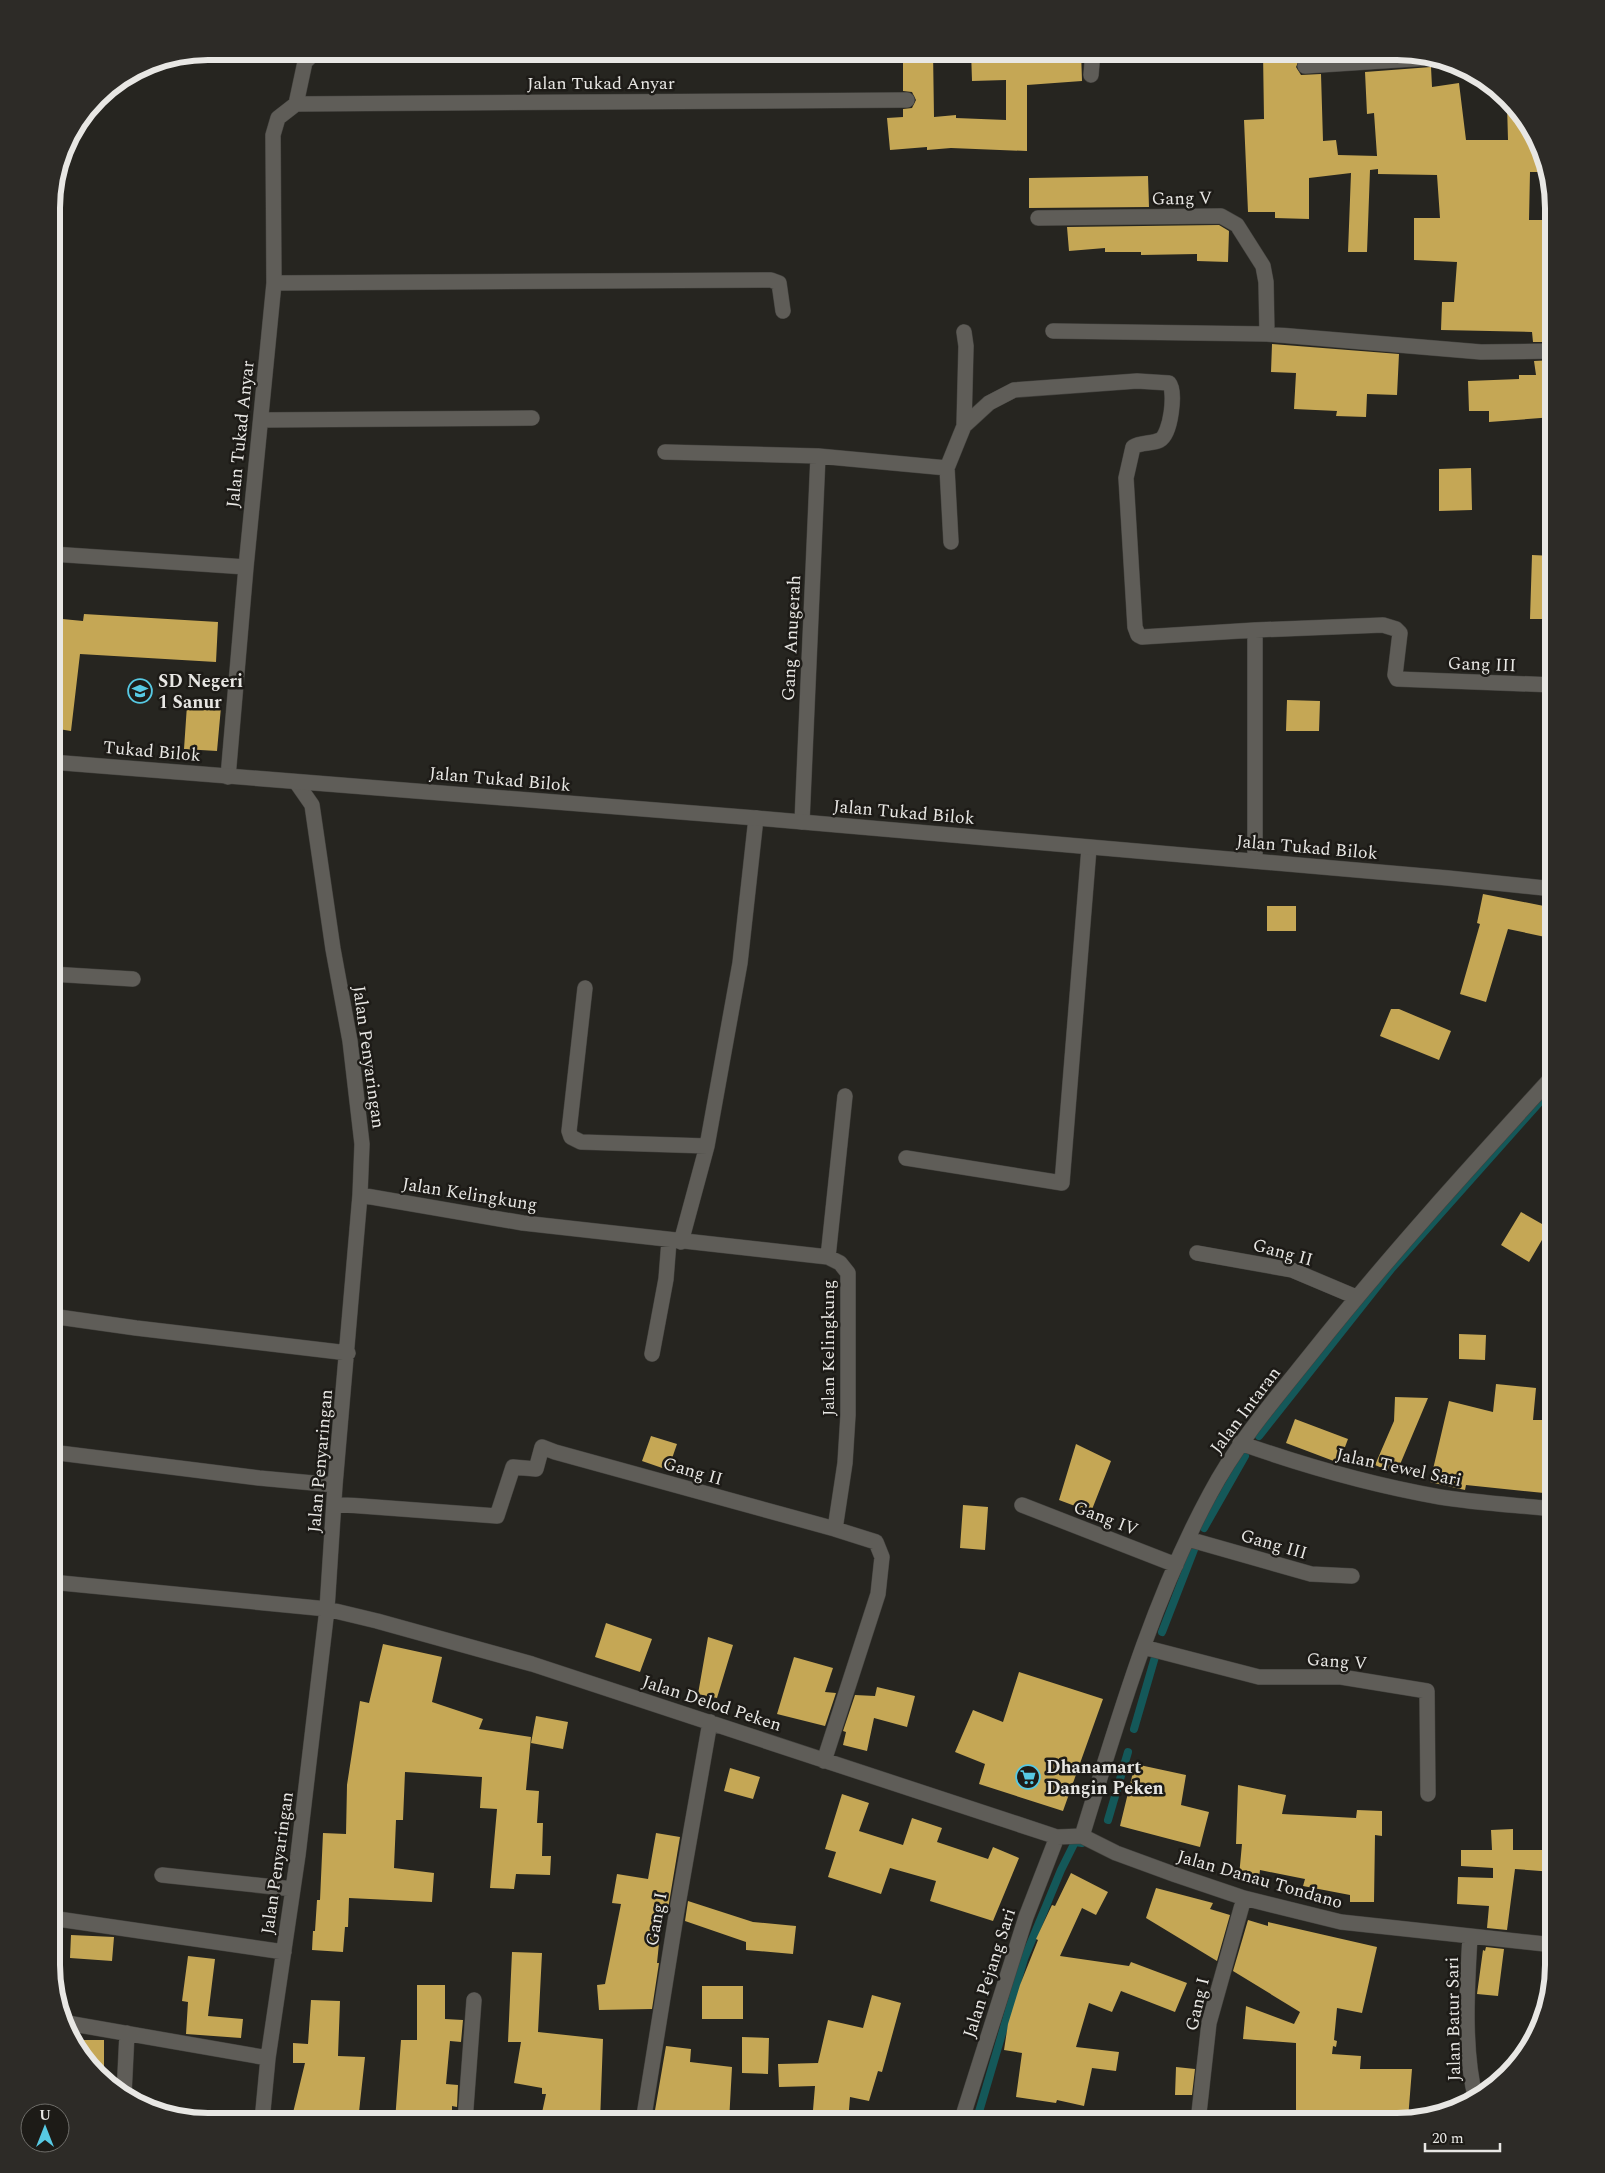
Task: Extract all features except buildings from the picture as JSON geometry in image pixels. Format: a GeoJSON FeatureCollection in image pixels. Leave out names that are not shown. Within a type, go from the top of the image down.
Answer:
{"type":"FeatureCollection","features":[{"type":"Feature","properties":{"kind":"street"},"geometry":{"type":"LineString","coordinates":[[296,104],[304,62],[306,60]]}},
{"type":"Feature","properties":{"kind":"street"},"geometry":{"type":"LineString","coordinates":[[1092,75],[1093,60]]}},
{"type":"Feature","properties":{"kind":"street"},"geometry":{"type":"LineString","coordinates":[[1304,66],[1398,60]]}},
{"type":"Feature","properties":{"kind":"street","name":"Jalan Tukad Anyar"},"geometry":{"type":"LineString","coordinates":[[231,777],[246,567],[274,283],[273,135],[278,118],[296,104],[907,100]]}},
{"type":"Feature","properties":{"kind":"street","name":"Gang V"},"geometry":{"type":"LineString","coordinates":[[1038,218],[1220,216],[1230,220],[1237,225],[1263,266],[1266,282],[1267,334]]}},
{"type":"Feature","properties":{"kind":"street"},"geometry":{"type":"LineString","coordinates":[[274,283],[771,280],[778,283],[783,311]]}},
{"type":"Feature","properties":{"kind":"street"},"geometry":{"type":"LineString","coordinates":[[1053,331],[1267,334],[1481,352],[1545,351]]}},
{"type":"Feature","properties":{"kind":"street"},"geometry":{"type":"LineString","coordinates":[[951,542],[947,468],[964,426],[966,346],[964,332]]}},
{"type":"Feature","properties":{"kind":"street"},"geometry":{"type":"LineString","coordinates":[[964,426],[989,403],[1014,390],[1137,381],[1168,384],[1171,386],[1172,395],[1167,433],[1160,440],[1133,447],[1126,478],[1136,632],[1142,637],[1255,630],[1255,861]]}},
{"type":"Feature","properties":{"kind":"street"},"geometry":{"type":"LineString","coordinates":[[261,420],[532,418]]}},
{"type":"Feature","properties":{"kind":"street"},"geometry":{"type":"LineString","coordinates":[[666,452],[818,456],[947,468]]}},
{"type":"Feature","properties":{"kind":"street","name":"Gang Anugerah"},"geometry":{"type":"LineString","coordinates":[[802,822],[818,456]]}},
{"type":"Feature","properties":{"kind":"street"},"geometry":{"type":"LineString","coordinates":[[60,555],[246,567]]}},
{"type":"Feature","properties":{"kind":"street","name":"Gang III"},"geometry":{"type":"LineString","coordinates":[[1255,630],[1373,624],[1398,630],[1400,635],[1395,677],[1397,679],[1545,685]]}},
{"type":"Feature","properties":{"kind":"street","name":"Tukad Bilok"},"geometry":{"type":"LineString","coordinates":[[60,763],[250,778]]}},
{"type":"Feature","properties":{"kind":"street","name":"Jalan Tukad Bilok"},"geometry":{"type":"LineString","coordinates":[[250,778],[756,818],[1545,888]]}},
{"type":"Feature","properties":{"kind":"street","name":"Jalan Penyaringan"},"geometry":{"type":"LineString","coordinates":[[263,2113],[268,2058],[293,1889],[328,1609],[335,1485],[348,1353],[362,1144],[350,1041],[333,949],[312,805],[296,782]]}},
{"type":"Feature","properties":{"kind":"street"},"geometry":{"type":"LineString","coordinates":[[312,805],[322,784]]}},
{"type":"Feature","properties":{"kind":"street"},"geometry":{"type":"LineString","coordinates":[[652,1354],[675,1241],[707,1146],[740,963],[756,818]]}},
{"type":"Feature","properties":{"kind":"street"},"geometry":{"type":"LineString","coordinates":[[906,1158],[1062,1183],[1089,848]]}},
{"type":"Feature","properties":{"kind":"street"},"geometry":{"type":"LineString","coordinates":[[60,974],[133,979]]}},
{"type":"Feature","properties":{"kind":"street"},"geometry":{"type":"LineString","coordinates":[[585,988],[569,1131],[571,1137],[581,1142],[707,1146]]}},
{"type":"Feature","properties":{"kind":"street","name":"Jalan Intaran"},"geometry":{"type":"LineString","coordinates":[[1082,1836],[1143,1647],[1188,1539],[1210,1494],[1240,1443],[1356,1297],[1545,1085]]}},
{"type":"Feature","properties":{"kind":"street"},"geometry":{"type":"LineString","coordinates":[[828,1257],[845,1096]]}},
{"type":"Feature","properties":{"kind":"street","name":"Jalan Kelingkung"},"geometry":{"type":"LineString","coordinates":[[360,1195],[523,1223],[828,1257],[840,1263],[848,1273],[848,1415],[845,1462],[835,1529]]}},
{"type":"Feature","properties":{"kind":"street","name":"Gang II"},"geometry":{"type":"LineString","coordinates":[[1197,1252],[1292,1270],[1356,1297]]}},
{"type":"Feature","properties":{"kind":"street"},"geometry":{"type":"LineString","coordinates":[[60,1317],[348,1353]]}},
{"type":"Feature","properties":{"kind":"street","name":"Jalan Tewel Sari"},"geometry":{"type":"LineString","coordinates":[[1240,1443],[1286,1459],[1352,1478],[1440,1497],[1545,1508]]}},
{"type":"Feature","properties":{"kind":"street","name":"Gang II"},"geometry":{"type":"LineString","coordinates":[[334,1504],[497,1516],[514,1468],[536,1469],[542,1447],[835,1529]]}},
{"type":"Feature","properties":{"kind":"street"},"geometry":{"type":"LineString","coordinates":[[60,1453],[250,1477],[335,1485]]}},
{"type":"Feature","properties":{"kind":"street","name":"Gang IV"},"geometry":{"type":"LineString","coordinates":[[1022,1505],[1176,1565]]}},
{"type":"Feature","properties":{"kind":"street"},"geometry":{"type":"LineString","coordinates":[[824,1761],[878,1594],[882,1557],[876,1542],[835,1529]]}},
{"type":"Feature","properties":{"kind":"street","name":"Gang III"},"geometry":{"type":"LineString","coordinates":[[1188,1539],[1311,1574],[1352,1576]]}},
{"type":"Feature","properties":{"kind":"street","name":"Jalan Delod Peken"},"geometry":{"type":"LineString","coordinates":[[60,1583],[328,1609],[437,1636],[532,1664],[1058,1837],[1082,1836]]}},
{"type":"Feature","properties":{"kind":"street","name":"Gang V"},"geometry":{"type":"LineString","coordinates":[[1143,1647],[1259,1677],[1341,1677],[1427,1691],[1428,1794]]}},
{"type":"Feature","properties":{"kind":"street","name":"Gang I"},"geometry":{"type":"LineString","coordinates":[[644,2113],[674,1925],[710,1722]]}},
{"type":"Feature","properties":{"kind":"street","name":"Jalan Danau Tondano"},"geometry":{"type":"LineString","coordinates":[[1082,1836],[1116,1853],[1244,1898],[1341,1922],[1545,1944]]}},
{"type":"Feature","properties":{"kind":"street","name":"Jalan Pejang Sari"},"geometry":{"type":"LineString","coordinates":[[964,2113],[1026,1917],[1058,1837]]}},
{"type":"Feature","properties":{"kind":"street"},"geometry":{"type":"LineString","coordinates":[[162,1876],[293,1889]]}},
{"type":"Feature","properties":{"kind":"street","name":"Gang I"},"geometry":{"type":"LineString","coordinates":[[1199,2113],[1209,2023],[1244,1898]]}},
{"type":"Feature","properties":{"kind":"street"},"geometry":{"type":"LineString","coordinates":[[60,1919],[284,1952]]}},
{"type":"Feature","properties":{"kind":"street","name":"Jalan Batur Sari"},"geometry":{"type":"LineString","coordinates":[[1470,1936],[1468,1965],[1470,2073],[1474,2091]]}},
{"type":"Feature","properties":{"kind":"street"},"geometry":{"type":"LineString","coordinates":[[466,2113],[474,2000]]}},
{"type":"Feature","properties":{"kind":"street"},"geometry":{"type":"LineString","coordinates":[[72,2024],[268,2058]]}},
{"type":"Feature","properties":{"kind":"street"},"geometry":{"type":"LineString","coordinates":[[124,2087],[127,2033]]}},
{"type":"Feature","properties":{"kind":"waterway"},"geometry":{"type":"LineString","coordinates":[[1259,1436],[1392,1268],[1545,1096]]}},
{"type":"Feature","properties":{"kind":"waterway"},"geometry":{"type":"LineString","coordinates":[[1204,1528],[1245,1456]]}},
{"type":"Feature","properties":{"kind":"waterway"},"geometry":{"type":"LineString","coordinates":[[1162,1632],[1195,1547]]}},
{"type":"Feature","properties":{"kind":"waterway"},"geometry":{"type":"LineString","coordinates":[[1134,1729],[1155,1657]]}},
{"type":"Feature","properties":{"kind":"waterway"},"geometry":{"type":"LineString","coordinates":[[1108,1820],[1128,1752]]}},
{"type":"Feature","properties":{"kind":"waterway"},"geometry":{"type":"LineString","coordinates":[[979,2113],[1024,1959],[1061,1870],[1075,1842],[1082,1843]]}},
{"type":"Feature","properties":{"kind":"place","name":"SD Negeri 1 Sanur"},"geometry":{"type":"Point","coordinates":[140,691]}},
{"type":"Feature","properties":{"kind":"place","name":"Dhanamart Dangin Peken"},"geometry":{"type":"Point","coordinates":[1028,1777]}}]}
